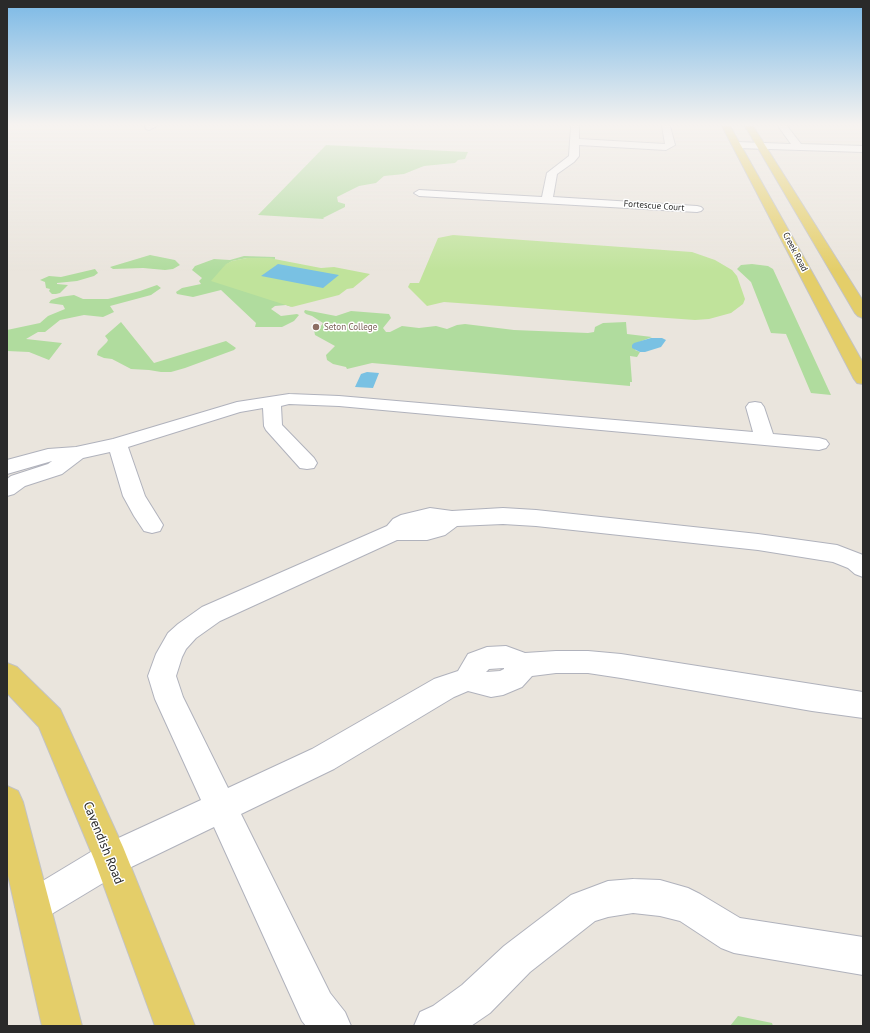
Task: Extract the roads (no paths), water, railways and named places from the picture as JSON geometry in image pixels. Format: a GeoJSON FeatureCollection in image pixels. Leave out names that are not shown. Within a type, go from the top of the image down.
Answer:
{"type":"FeatureCollection","features":[{"type":"Feature","properties":{"kind":"main road","name":"Creek Road"},"geometry":{"type":"LineString","coordinates":[[752,174],[863,379]]}},
{"type":"Feature","properties":{"kind":"main road"},"geometry":{"type":"LineString","coordinates":[[777,174],[863,313]]}},
{"type":"Feature","properties":{"kind":"main road","name":"Cavendish Road"},"geometry":{"type":"LineString","coordinates":[[7,675],[50,718],[111,860],[175,1026]]}},
{"type":"Feature","properties":{"kind":"main road"},"geometry":{"type":"LineString","coordinates":[[7,802],[62,1026]]}},
{"type":"Feature","properties":{"kind":"street"},"geometry":{"type":"LineString","coordinates":[[546,200],[552,174]]}},
{"type":"Feature","properties":{"kind":"street","name":"Fortescue Court"},"geometry":{"type":"LineString","coordinates":[[419,193],[546,200],[670,211],[697,209]]}},
{"type":"Feature","properties":{"kind":"street"},"geometry":{"type":"LineString","coordinates":[[7,466],[13,466],[48,455],[76,454],[117,444],[237,407],[272,401],[314,399],[819,444]]}},
{"type":"Feature","properties":{"kind":"street"},"geometry":{"type":"LineString","coordinates":[[272,401],[273,426],[307,463]]}},
{"type":"Feature","properties":{"kind":"street"},"geometry":{"type":"LineString","coordinates":[[755,407],[765,439]]}},
{"type":"Feature","properties":{"kind":"street"},"geometry":{"type":"LineString","coordinates":[[117,444],[134,496],[152,525]]}},
{"type":"Feature","properties":{"kind":"street"},"geometry":{"type":"LineString","coordinates":[[7,489],[18,481],[55,469],[76,454]]}},
{"type":"Feature","properties":{"kind":"street"},"geometry":{"type":"LineString","coordinates":[[330,1026],[316,1007],[169,699],[162,676],[169,654],[177,641],[187,631],[211,614],[395,532],[427,532],[441,527],[452,519],[488,516],[536,518],[758,542],[837,554],[856,562],[863,568]]}},
{"type":"Feature","properties":{"kind":"street"},"geometry":{"type":"LineString","coordinates":[[33,906],[111,860],[323,758],[444,688],[468,679],[478,662],[487,658],[506,657],[524,665],[556,662],[588,662],[615,665],[812,698],[863,705]]}},
{"type":"Feature","properties":{"kind":"street"},"geometry":{"type":"LineString","coordinates":[[434,1026],[447,1020],[476,999],[517,959],[584,908],[608,899],[633,896],[660,898],[688,906],[734,935],[863,956]]}},
{"type":"Feature","properties":{"kind":"water"},"geometry":{"type":"Polygon","coordinates":[[[278,264],[339,275],[323,288],[261,276],[278,264]]]}},
{"type":"Feature","properties":{"kind":"water"},"geometry":{"type":"Polygon","coordinates":[[[651,338],[662,338],[666,340],[661,347],[645,352],[640,352],[632,348],[634,343],[651,338]]]}},
{"type":"Feature","properties":{"kind":"water"},"geometry":{"type":"Polygon","coordinates":[[[367,372],[379,373],[373,388],[355,387],[361,374],[367,372]]]}},
{"type":"Feature","properties":{"kind":"place","name":"Seton College"},"geometry":{"type":"Point","coordinates":[316,327]}}]}
